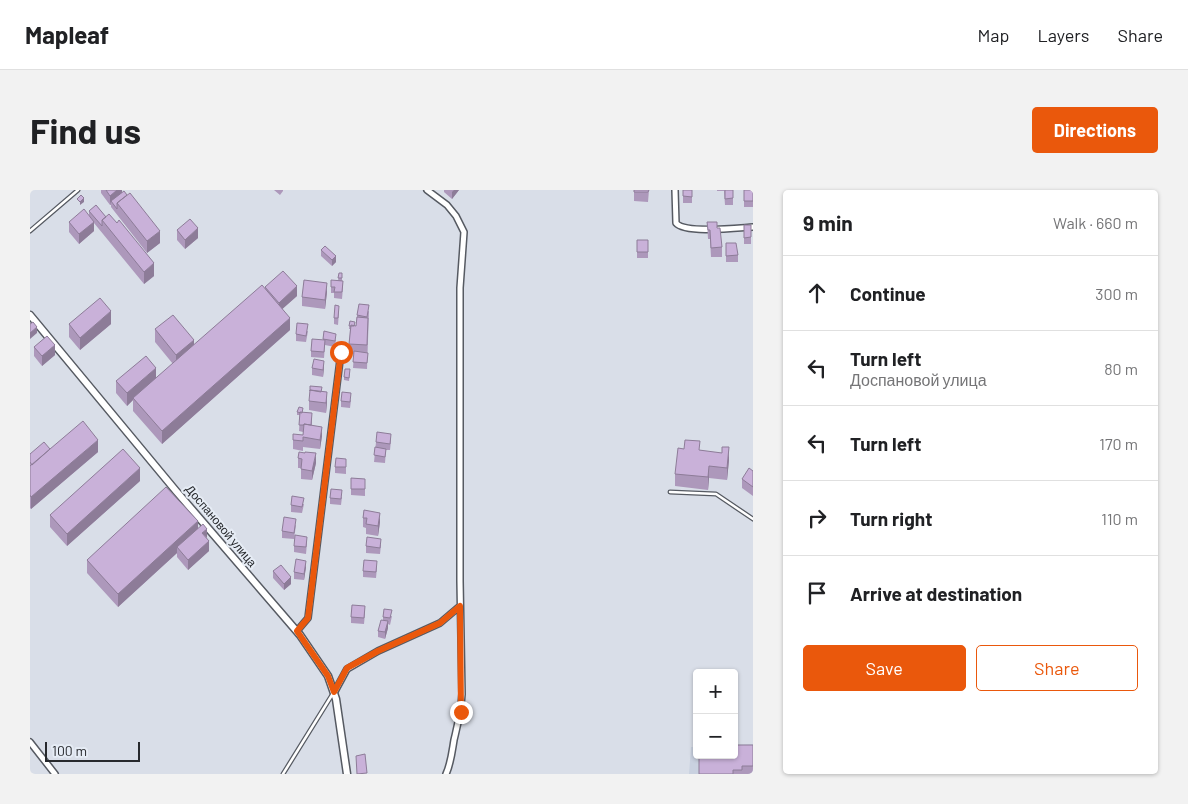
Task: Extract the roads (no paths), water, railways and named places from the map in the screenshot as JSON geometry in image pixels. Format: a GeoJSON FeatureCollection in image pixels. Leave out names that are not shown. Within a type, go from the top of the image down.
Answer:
{"type":"FeatureCollection","features":[{"type":"Feature","properties":{"kind":"street"},"geometry":{"type":"LineString","coordinates":[[427,190],[456,216],[464,232],[460,288],[461,712],[452,756],[446,774]]}},
{"type":"Feature","properties":{"kind":"street"},"geometry":{"type":"LineString","coordinates":[[675,190],[676,223],[684,229],[708,230],[753,227]]}},
{"type":"Feature","properties":{"kind":"street","name":"Доспановой улица"},"geometry":{"type":"LineString","coordinates":[[30,315],[176,491],[297,631],[328,676],[334,692],[347,774]]}},
{"type":"Feature","properties":{"kind":"street"},"geometry":{"type":"LineString","coordinates":[[297,631],[308,618],[341,352]]}},
{"type":"Feature","properties":{"kind":"street"},"geometry":{"type":"LineString","coordinates":[[334,692],[347,668],[378,651],[440,623],[460,606]]}},
{"type":"Feature","properties":{"kind":"street"},"geometry":{"type":"LineString","coordinates":[[30,742],[54,774]]}},
{"type":"Feature","properties":{"kind":"lane"},"geometry":{"type":"LineString","coordinates":[[30,231],[78,190]]}},
{"type":"Feature","properties":{"kind":"lane"},"geometry":{"type":"LineString","coordinates":[[670,492],[716,494],[753,518]]}},
{"type":"Feature","properties":{"kind":"lane"},"geometry":{"type":"LineString","coordinates":[[283,774],[334,692]]}}]}
